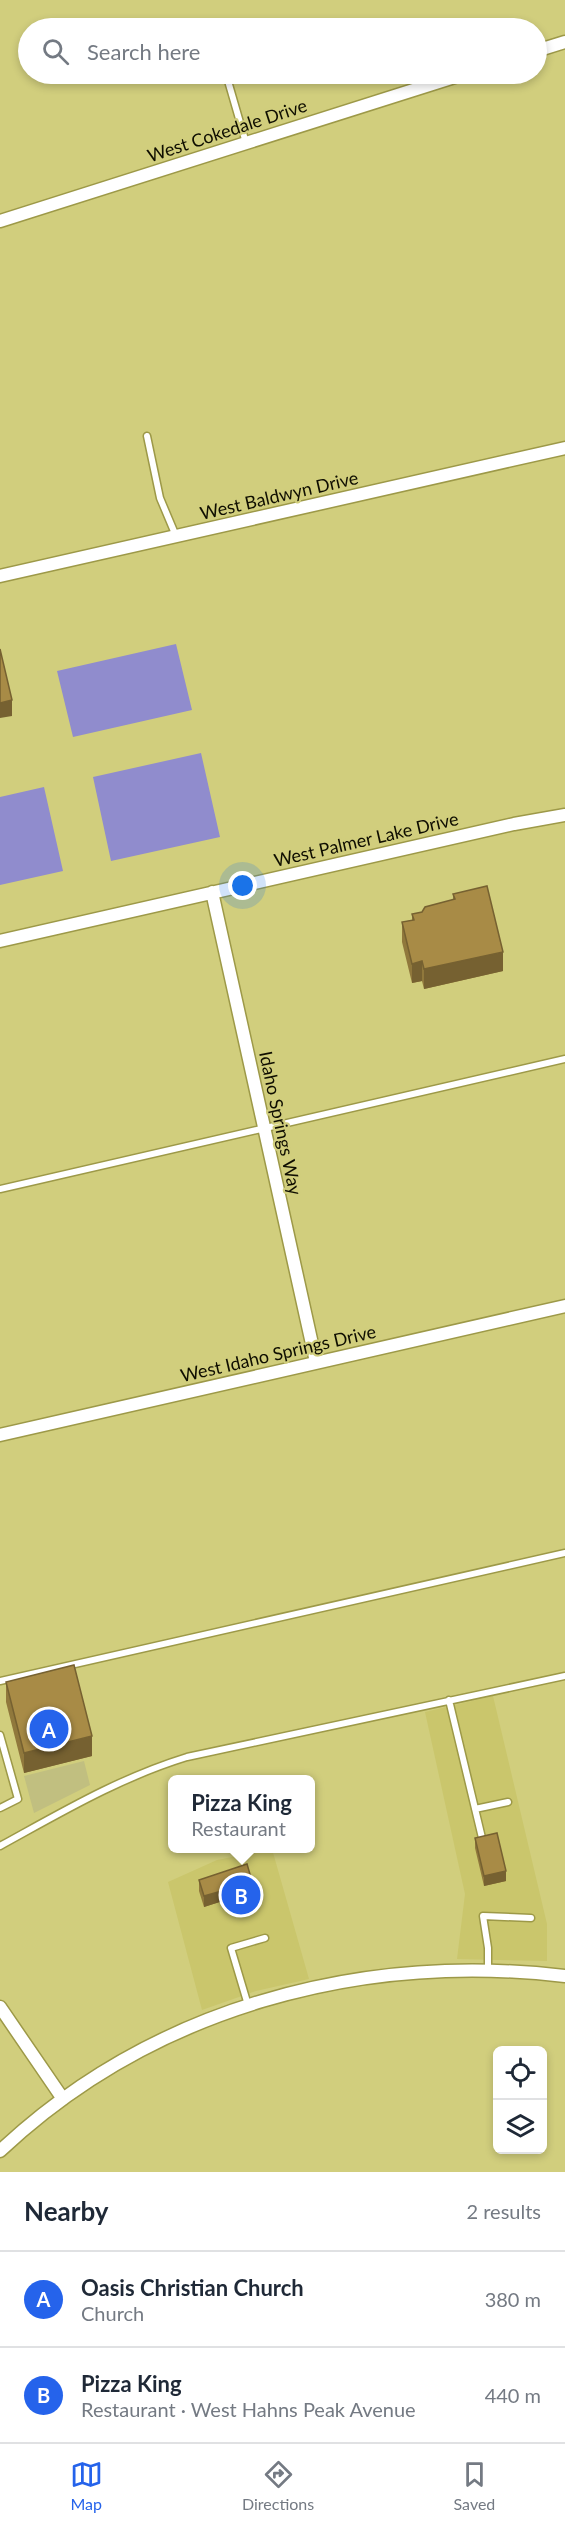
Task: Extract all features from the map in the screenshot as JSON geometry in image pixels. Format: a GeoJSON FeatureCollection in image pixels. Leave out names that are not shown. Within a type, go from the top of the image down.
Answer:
{"type":"FeatureCollection","features":[{"type":"Feature","properties":{"kind":"street"},"geometry":{"type":"LineString","coordinates":[[547,48],[565,42]]}},
{"type":"Feature","properties":{"kind":"street","name":"West Cokedale Drive"},"geometry":{"type":"LineString","coordinates":[[0,221],[433,84]]}},
{"type":"Feature","properties":{"kind":"street","name":"West Baldwyn Drive"},"geometry":{"type":"LineString","coordinates":[[0,576],[565,448]]}},
{"type":"Feature","properties":{"kind":"street","name":"West Palmer Lake Drive"},"geometry":{"type":"LineString","coordinates":[[0,941],[565,814]]}},
{"type":"Feature","properties":{"kind":"street","name":"Idaho Springs Way"},"geometry":{"type":"LineString","coordinates":[[212,892],[316,1362]]}},
{"type":"Feature","properties":{"kind":"street","name":"West Idaho Springs Drive"},"geometry":{"type":"LineString","coordinates":[[0,1435],[565,1306]]}},
{"type":"Feature","properties":{"kind":"street"},"geometry":{"type":"LineString","coordinates":[[0,2151],[63,2100],[94,2079],[190,2027],[248,2005],[307,1988],[384,1974],[424,1970],[488,1970],[565,1976]]}},
{"type":"Feature","properties":{"kind":"street"},"geometry":{"type":"LineString","coordinates":[[0,2007],[63,2100]]}},
{"type":"Feature","properties":{"kind":"lane"},"geometry":{"type":"LineString","coordinates":[[229,84],[246,143]]}},
{"type":"Feature","properties":{"kind":"lane"},"geometry":{"type":"LineString","coordinates":[[147,436],[160,498],[176,536]]}},
{"type":"Feature","properties":{"kind":"lane"},"geometry":{"type":"LineString","coordinates":[[0,1189],[565,1059]]}},
{"type":"Feature","properties":{"kind":"lane"},"geometry":{"type":"LineString","coordinates":[[0,1681],[565,1553]]}},
{"type":"Feature","properties":{"kind":"lane"},"geometry":{"type":"LineString","coordinates":[[0,1846],[109,1786],[187,1757],[565,1676]]}},
{"type":"Feature","properties":{"kind":"lane"},"geometry":{"type":"LineString","coordinates":[[449,1700],[483,1842]]}},
{"type":"Feature","properties":{"kind":"lane"},"geometry":{"type":"LineString","coordinates":[[0,1735],[18,1799],[0,1808]]}},
{"type":"Feature","properties":{"kind":"lane"},"geometry":{"type":"LineString","coordinates":[[0,1763],[7,1760]]}},
{"type":"Feature","properties":{"kind":"lane"},"geometry":{"type":"LineString","coordinates":[[475,1809],[508,1802]]}},
{"type":"Feature","properties":{"kind":"lane"},"geometry":{"type":"LineString","coordinates":[[488,1970],[488,1948],[483,1916],[531,1918]]}},
{"type":"Feature","properties":{"kind":"lane"},"geometry":{"type":"LineString","coordinates":[[248,2005],[231,1948],[265,1938]]}},
{"type":"Feature","properties":{"kind":"shaded area"},"geometry":{"type":"Polygon","coordinates":[[[176,644],[192,710],[73,737],[57,671],[176,644]]]}},
{"type":"Feature","properties":{"kind":"shaded area"},"geometry":{"type":"Polygon","coordinates":[[[201,753],[220,837],[111,861],[93,777],[201,753]]]}},
{"type":"Feature","properties":{"kind":"shaded area"},"geometry":{"type":"Polygon","coordinates":[[[44,787],[63,871],[0,885],[0,797],[44,787]]]}},
{"type":"Feature","properties":{"kind":"shaded area"},"geometry":{"type":"Polygon","coordinates":[[[493,1696],[547,1924],[547,1961],[457,1959],[465,1894],[425,1712],[493,1696]]]}},
{"type":"Feature","properties":{"kind":"shaded area"},"geometry":{"type":"Polygon","coordinates":[[[84,1761],[90,1785],[34,1813],[24,1776],[84,1761]]]}},
{"type":"Feature","properties":{"kind":"shaded area"},"geometry":{"type":"Polygon","coordinates":[[[252,1853],[273,1853],[309,1979],[256,1991],[202,2010],[168,1882],[217,1860],[252,1853]]]}},
{"type":"Feature","properties":{"kind":"building"},"geometry":{"type":"Polygon","coordinates":[[[0,649],[12,700],[0,703],[0,649]]]}},
{"type":"Feature","properties":{"kind":"building"},"geometry":{"type":"Polygon","coordinates":[[[487,886],[503,952],[424,969],[422,961],[412,964],[402,922],[414,920],[412,914],[422,912],[425,907],[455,899],[453,894],[487,886]]]}},
{"type":"Feature","properties":{"kind":"building"},"geometry":{"type":"Polygon","coordinates":[[[74,1665],[92,1736],[24,1753],[6,1682],[74,1665]]]}},
{"type":"Feature","properties":{"kind":"building"},"geometry":{"type":"Polygon","coordinates":[[[497,1833],[506,1871],[484,1876],[475,1838],[497,1833]]]}},
{"type":"Feature","properties":{"kind":"building"},"geometry":{"type":"Polygon","coordinates":[[[247,1864],[257,1898],[234,1905],[229,1889],[204,1896],[199,1880],[247,1864]]]}},
{"type":"Feature","properties":{"kind":"place","name":"Oasis Christian Church"},"geometry":{"type":"Point","coordinates":[49,1729]}},
{"type":"Feature","properties":{"kind":"place","name":"Pizza King"},"geometry":{"type":"Point","coordinates":[241,1895]}}]}
